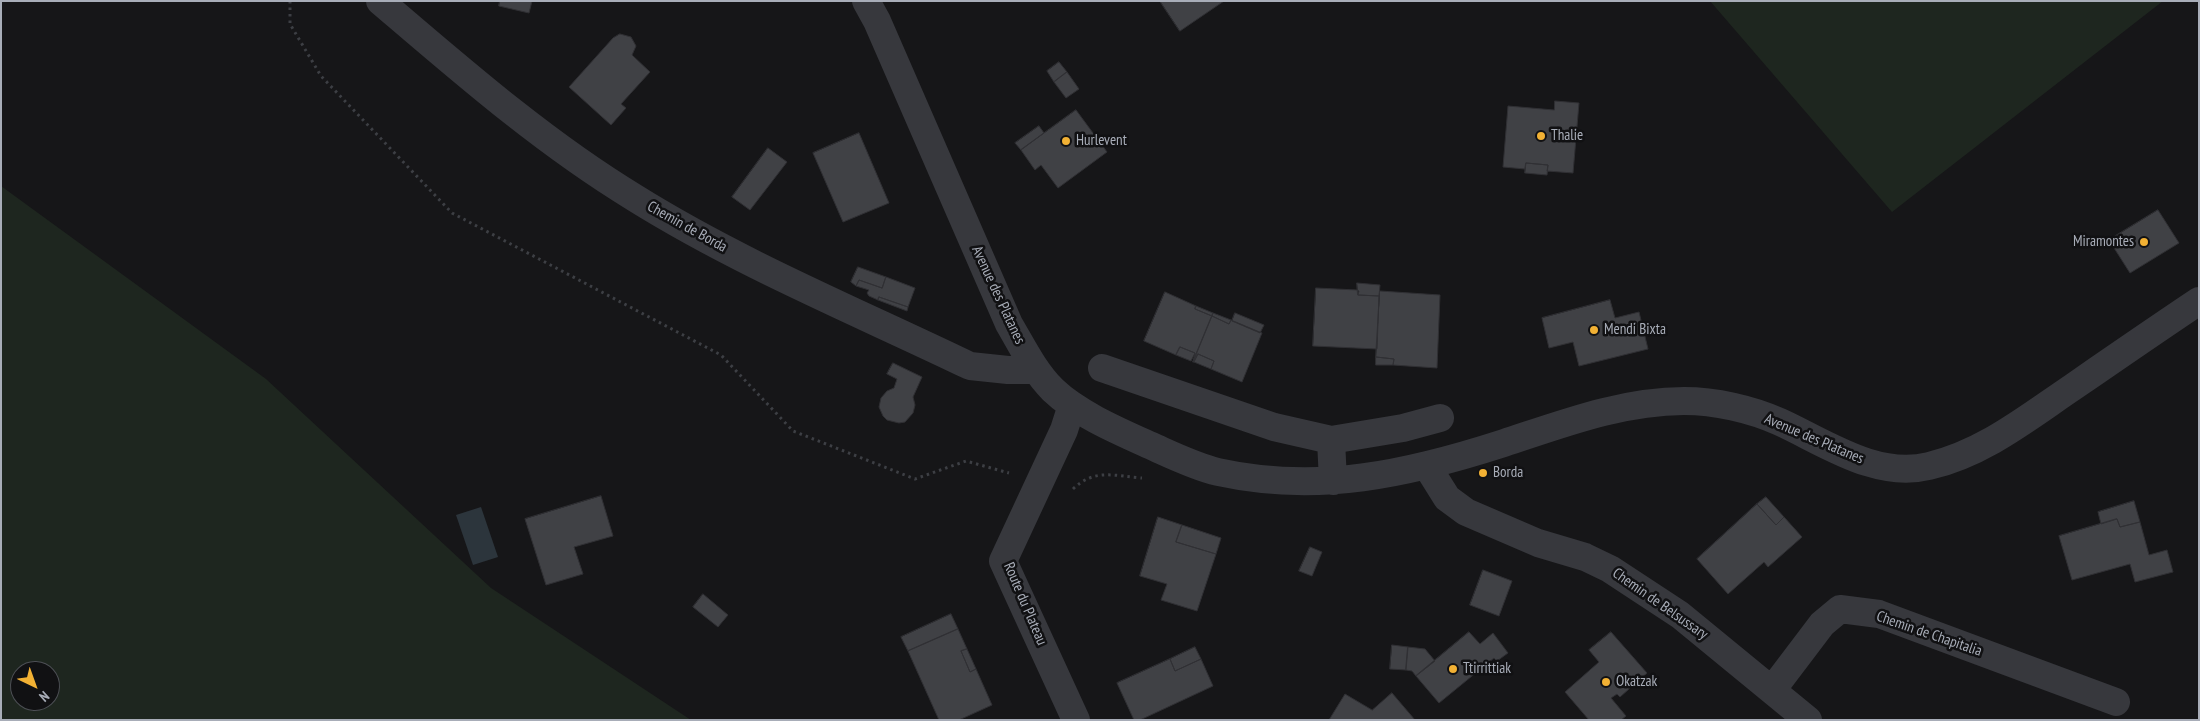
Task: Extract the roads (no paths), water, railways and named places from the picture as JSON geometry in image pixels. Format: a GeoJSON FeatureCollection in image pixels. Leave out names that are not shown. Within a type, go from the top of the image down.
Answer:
{"type":"FeatureCollection","features":[{"type":"Feature","properties":{"kind":"street","name":"Chemin de Borda"},"geometry":{"type":"LineString","coordinates":[[380,1],[510,112],[634,198],[722,248],[970,366],[1008,370],[1036,370]]}},
{"type":"Feature","properties":{"kind":"street","name":"Avenue des Platanes"},"geometry":{"type":"LineString","coordinates":[[866,1],[877,22],[1008,324],[1036,370],[1052,389],[1072,405],[1133,438],[1216,471],[1276,481],[1333,481],[1384,476],[1427,466],[1597,414],[1645,404],[1683,401],[1710,402],[1777,420],[1843,453],[1870,463],[1900,468],[1926,467],[1964,456],[2002,436],[2199,301]]}},
{"type":"Feature","properties":{"kind":"street"},"geometry":{"type":"LineString","coordinates":[[1102,368],[1274,427],[1331,440],[1403,428],[1440,418]]}},
{"type":"Feature","properties":{"kind":"street","name":"Route du Plateau"},"geometry":{"type":"LineString","coordinates":[[1072,405],[1064,430],[1004,561],[1076,720]]}},
{"type":"Feature","properties":{"kind":"street"},"geometry":{"type":"LineString","coordinates":[[1331,440],[1333,481]]}},
{"type":"Feature","properties":{"kind":"street","name":"Chemin de Belsussary"},"geometry":{"type":"LineString","coordinates":[[1427,466],[1447,498],[1466,512],[1538,544],[1585,557],[1610,569],[1680,615],[1808,720]]}},
{"type":"Feature","properties":{"kind":"street","name":"Chemin de Chapitalia"},"geometry":{"type":"LineString","coordinates":[[1772,690],[1822,624],[1840,609],[1879,614],[2116,702]]}},
{"type":"Feature","properties":{"kind":"place","name":"Thalie"},"geometry":{"type":"Point","coordinates":[1541,136]}},
{"type":"Feature","properties":{"kind":"place","name":"Hurlevent"},"geometry":{"type":"Point","coordinates":[1066,141]}},
{"type":"Feature","properties":{"kind":"place","name":"Miramontes"},"geometry":{"type":"Point","coordinates":[2144,242]}},
{"type":"Feature","properties":{"kind":"place","name":"Mendi Bixta"},"geometry":{"type":"Point","coordinates":[1594,330]}},
{"type":"Feature","properties":{"kind":"place","name":"Borda"},"geometry":{"type":"Point","coordinates":[1483,473]}},
{"type":"Feature","properties":{"kind":"place","name":"Ttirrittiak"},"geometry":{"type":"Point","coordinates":[1453,669]}},
{"type":"Feature","properties":{"kind":"place","name":"Okatzak"},"geometry":{"type":"Point","coordinates":[1606,682]}}]}
